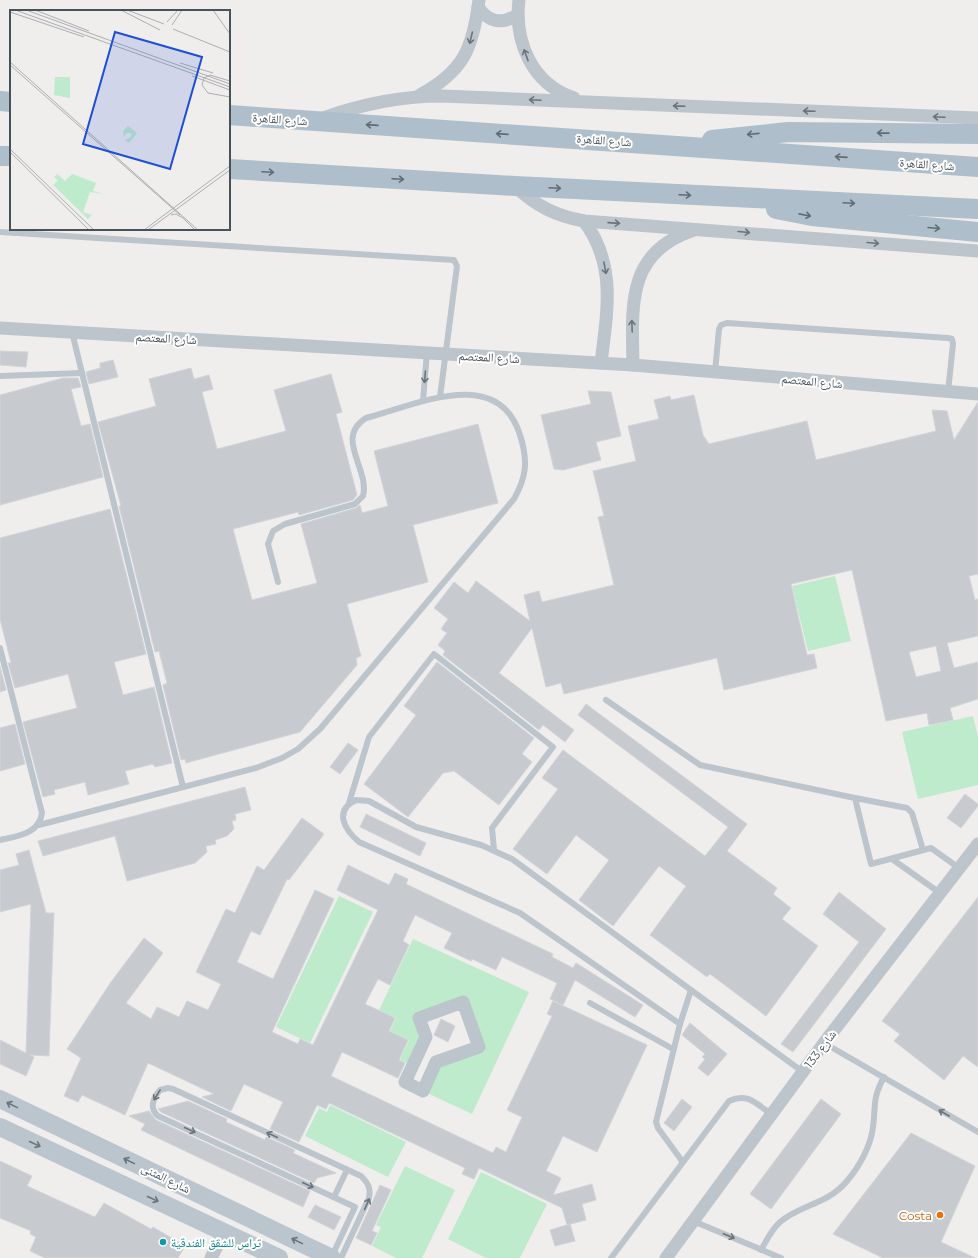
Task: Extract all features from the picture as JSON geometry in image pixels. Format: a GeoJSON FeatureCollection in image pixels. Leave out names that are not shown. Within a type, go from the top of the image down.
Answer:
{"type":"FeatureCollection","features":[{"type":"Feature","properties":{"kind":"main road"},"geometry":{"type":"LineString","coordinates":[[0,101],[10,102]]}},
{"type":"Feature","properties":{"kind":"main road","name":"شارع القاهرة"},"geometry":{"type":"LineString","coordinates":[[230,115],[978,168]]}},
{"type":"Feature","properties":{"kind":"main road"},"geometry":{"type":"LineString","coordinates":[[680,146],[734,136],[788,132],[978,134]]}},
{"type":"Feature","properties":{"kind":"main road"},"geometry":{"type":"LineString","coordinates":[[230,169],[515,186],[978,209]]}},
{"type":"Feature","properties":{"kind":"main road"},"geometry":{"type":"LineString","coordinates":[[740,198],[787,212],[812,216],[978,232]]}},
{"type":"Feature","properties":{"kind":"street"},"geometry":{"type":"LineString","coordinates":[[519,0],[517,15],[528,61],[535,71],[553,89],[588,102]]}},
{"type":"Feature","properties":{"kind":"street"},"geometry":{"type":"LineString","coordinates":[[478,4],[482,14],[496,21],[511,19],[517,15]]}},
{"type":"Feature","properties":{"kind":"street"},"geometry":{"type":"LineString","coordinates":[[418,96],[445,79],[462,61],[469,44],[478,4]]}},
{"type":"Feature","properties":{"kind":"street"},"geometry":{"type":"LineString","coordinates":[[316,121],[359,106],[418,96],[464,96],[978,118]]}},
{"type":"Feature","properties":{"kind":"street"},"geometry":{"type":"LineString","coordinates":[[515,186],[539,206],[553,214],[584,221],[978,251]]}},
{"type":"Feature","properties":{"kind":"street"},"geometry":{"type":"LineString","coordinates":[[584,221],[595,237],[601,250],[606,270],[607,311],[601,363]]}},
{"type":"Feature","properties":{"kind":"street"},"geometry":{"type":"LineString","coordinates":[[633,365],[632,309],[638,281],[644,268],[659,248],[672,239],[697,229]]}},
{"type":"Feature","properties":{"kind":"street","name":"شارع المعتصم"},"geometry":{"type":"LineString","coordinates":[[0,328],[633,365],[978,394]]}},
{"type":"Feature","properties":{"kind":"street","name":"شارع 133"},"geometry":{"type":"LineString","coordinates":[[666,1258],[824,1043],[978,844]]}},
{"type":"Feature","properties":{"kind":"street"},"geometry":{"type":"LineString","coordinates":[[463,1002],[479,1047],[436,1062],[423,1091],[405,1082],[426,1037],[419,1018],[463,1002]]}},
{"type":"Feature","properties":{"kind":"street","name":"شارع المثنى"},"geometry":{"type":"LineString","coordinates":[[0,1099],[332,1258]]}},
{"type":"Feature","properties":{"kind":"street","name":"شارع المثنى"},"geometry":{"type":"LineString","coordinates":[[0,1128],[279,1258]]}},
{"type":"Feature","properties":{"kind":"street"},"geometry":{"type":"LineString","coordinates":[[211,1258],[224,1232]]}},
{"type":"Feature","properties":{"kind":"lane"},"geometry":{"type":"LineString","coordinates":[[0,232],[454,260],[457,266],[440,397]]}},
{"type":"Feature","properties":{"kind":"lane"},"geometry":{"type":"LineString","coordinates":[[715,372],[719,329],[721,325],[726,323],[948,338],[952,340],[953,344],[948,392]]}},
{"type":"Feature","properties":{"kind":"lane"},"geometry":{"type":"LineString","coordinates":[[72,332],[184,787]]}},
{"type":"Feature","properties":{"kind":"lane"},"geometry":{"type":"LineString","coordinates":[[423,401],[427,352]]}},
{"type":"Feature","properties":{"kind":"lane"},"geometry":{"type":"LineString","coordinates":[[0,376],[82,373]]}},
{"type":"Feature","properties":{"kind":"lane"},"geometry":{"type":"LineString","coordinates":[[0,840],[26,833],[39,825],[261,766],[282,758],[298,749],[339,709],[514,499],[520,489],[526,471],[522,440],[512,416],[487,398],[474,394],[465,394],[423,401],[366,418],[355,427],[352,442],[364,486],[363,496],[355,504],[285,524],[273,532],[268,544],[278,582]]}},
{"type":"Feature","properties":{"kind":"lane"},"geometry":{"type":"LineString","coordinates":[[0,648],[42,810],[39,825]]}},
{"type":"Feature","properties":{"kind":"lane"},"geometry":{"type":"LineString","coordinates":[[494,850],[492,828],[553,747],[434,654],[369,737],[349,803],[343,813],[343,820],[351,835],[359,842],[520,913],[680,1024]]}},
{"type":"Feature","properties":{"kind":"lane"},"geometry":{"type":"LineString","coordinates":[[606,700],[700,765],[907,808],[912,813],[923,850]]}},
{"type":"Feature","properties":{"kind":"lane"},"geometry":{"type":"LineString","coordinates":[[855,798],[872,864],[931,848],[959,868]]}},
{"type":"Feature","properties":{"kind":"lane"},"geometry":{"type":"LineString","coordinates":[[349,803],[363,799],[369,801],[416,827],[494,850],[512,859],[803,1072]]}},
{"type":"Feature","properties":{"kind":"lane"},"geometry":{"type":"LineString","coordinates":[[892,859],[940,893]]}},
{"type":"Feature","properties":{"kind":"lane"},"geometry":{"type":"LineString","coordinates":[[682,1161],[658,1128],[656,1122],[673,1049],[691,990]]}},
{"type":"Feature","properties":{"kind":"lane"},"geometry":{"type":"LineString","coordinates":[[590,1003],[673,1049]]}},
{"type":"Feature","properties":{"kind":"lane"},"geometry":{"type":"LineString","coordinates":[[824,1043],[978,1132]]}},
{"type":"Feature","properties":{"kind":"lane"},"geometry":{"type":"LineString","coordinates":[[761,1250],[779,1223],[796,1212],[827,1198],[837,1191],[853,1172],[872,1136],[873,1105],[877,1091],[884,1077]]}},
{"type":"Feature","properties":{"kind":"lane"},"geometry":{"type":"LineString","coordinates":[[332,1258],[354,1207],[158,1116],[152,1108],[152,1104],[160,1090],[168,1088],[173,1089],[361,1176],[368,1182],[370,1190],[369,1198],[341,1258]]}},
{"type":"Feature","properties":{"kind":"lane"},"geometry":{"type":"LineString","coordinates":[[611,1258],[682,1161],[729,1101],[742,1096],[772,1115]]}},
{"type":"Feature","properties":{"kind":"lane"},"geometry":{"type":"LineString","coordinates":[[334,1197],[347,1170]]}},
{"type":"Feature","properties":{"kind":"lane"},"geometry":{"type":"LineString","coordinates":[[693,1221],[781,1258]]}},
{"type":"Feature","properties":{"kind":"green space"},"geometry":{"type":"Polygon","coordinates":[[[835,576],[851,641],[808,651],[792,586],[835,576]]]}},
{"type":"Feature","properties":{"kind":"green space"},"geometry":{"type":"Polygon","coordinates":[[[973,716],[978,737],[978,785],[918,799],[902,732],[973,716]]]}},
{"type":"Feature","properties":{"kind":"green space"},"geometry":{"type":"Polygon","coordinates":[[[339,896],[373,912],[310,1043],[276,1027],[339,896]]]}},
{"type":"Feature","properties":{"kind":"green space"},"geometry":{"type":"Polygon","coordinates":[[[413,939],[529,992],[472,1114],[423,1091],[436,1062],[479,1047],[463,1002],[419,1018],[426,1037],[412,1065],[400,1060],[409,1040],[390,1031],[396,1018],[379,1010],[413,939]]]}},
{"type":"Feature","properties":{"kind":"green space"},"geometry":{"type":"Polygon","coordinates":[[[330,1105],[406,1142],[388,1177],[305,1136],[319,1108],[327,1112],[330,1105]]]}},
{"type":"Feature","properties":{"kind":"green space"},"geometry":{"type":"Polygon","coordinates":[[[405,1166],[455,1190],[422,1258],[396,1258],[372,1246],[381,1227],[376,1225],[405,1166]]]}},
{"type":"Feature","properties":{"kind":"green space"},"geometry":{"type":"Polygon","coordinates":[[[481,1172],[547,1204],[520,1258],[486,1258],[448,1239],[481,1172]]]}},
{"type":"Feature","properties":{"kind":"building"},"geometry":{"type":"Polygon","coordinates":[[[0,351],[28,352],[26,367],[0,365],[0,351]]]}},
{"type":"Feature","properties":{"kind":"building"},"geometry":{"type":"Polygon","coordinates":[[[113,360],[118,377],[89,384],[86,372],[100,368],[100,363],[113,360]]]}},
{"type":"Feature","properties":{"kind":"building"},"geometry":{"type":"Polygon","coordinates":[[[191,368],[194,379],[209,375],[213,389],[202,392],[217,449],[286,431],[274,390],[331,374],[342,412],[336,414],[357,495],[353,500],[299,515],[298,512],[233,529],[252,600],[317,583],[301,524],[356,508],[360,505],[362,513],[388,506],[374,451],[478,424],[498,503],[413,525],[428,582],[347,604],[361,656],[356,658],[357,665],[300,732],[186,763],[185,759],[181,760],[163,685],[167,683],[159,651],[155,652],[119,506],[121,506],[98,422],[156,406],[149,379],[191,368]]]}},
{"type":"Feature","properties":{"kind":"building"},"geometry":{"type":"Polygon","coordinates":[[[63,378],[78,378],[81,387],[71,389],[81,426],[90,424],[103,477],[0,505],[0,395],[63,378]]]}},
{"type":"Feature","properties":{"kind":"building"},"geometry":{"type":"Polygon","coordinates":[[[588,391],[611,392],[621,436],[596,442],[601,460],[563,470],[554,469],[541,415],[591,404],[588,391]]]}},
{"type":"Feature","properties":{"kind":"building"},"geometry":{"type":"Polygon","coordinates":[[[694,395],[703,435],[709,444],[807,421],[816,460],[936,431],[932,410],[947,411],[954,440],[978,402],[978,574],[969,576],[975,600],[978,599],[978,636],[947,643],[954,668],[978,662],[978,699],[950,708],[953,720],[929,725],[927,713],[886,721],[852,570],[791,584],[807,655],[814,654],[817,668],[724,690],[717,658],[564,694],[561,683],[546,687],[532,628],[499,673],[574,730],[565,742],[543,725],[539,730],[443,655],[445,651],[438,645],[447,633],[441,629],[448,619],[434,608],[454,582],[468,593],[476,581],[530,621],[524,595],[539,591],[542,602],[614,585],[598,517],[604,516],[593,471],[636,461],[628,426],[659,419],[654,400],[670,396],[671,400],[694,395]],[[936,646],[909,652],[916,677],[941,671],[936,646]]]}},
{"type":"Feature","properties":{"kind":"building"},"geometry":{"type":"Polygon","coordinates":[[[110,509],[146,654],[114,662],[123,695],[154,687],[172,763],[155,767],[153,764],[125,771],[129,784],[88,795],[85,782],[54,790],[55,794],[43,797],[23,722],[77,708],[68,674],[15,688],[8,663],[11,663],[0,619],[0,538],[110,509]]]}},
{"type":"Feature","properties":{"kind":"building"},"geometry":{"type":"Polygon","coordinates":[[[437,662],[534,738],[522,754],[532,762],[499,805],[454,771],[443,773],[408,817],[364,784],[416,715],[404,706],[437,662]]]}},
{"type":"Feature","properties":{"kind":"building"},"geometry":{"type":"Polygon","coordinates":[[[0,666],[6,690],[0,692],[0,666]]]}},
{"type":"Feature","properties":{"kind":"building"},"geometry":{"type":"Polygon","coordinates":[[[586,704],[747,824],[727,851],[777,888],[773,894],[791,908],[782,919],[818,946],[766,1016],[710,974],[707,977],[650,935],[686,886],[659,866],[613,926],[579,900],[609,860],[576,835],[547,874],[513,849],[558,789],[542,778],[563,750],[705,856],[728,827],[578,715],[586,704]]]}},
{"type":"Feature","properties":{"kind":"building"},"geometry":{"type":"Polygon","coordinates":[[[15,724],[25,764],[0,771],[0,728],[15,724]]]}},
{"type":"Feature","properties":{"kind":"building"},"geometry":{"type":"Polygon","coordinates":[[[348,743],[358,750],[340,774],[330,767],[348,743]]]}},
{"type":"Feature","properties":{"kind":"building"},"geometry":{"type":"Polygon","coordinates":[[[245,787],[251,810],[235,814],[236,820],[232,821],[234,829],[227,836],[215,840],[216,844],[206,846],[207,852],[195,863],[127,881],[115,836],[43,856],[38,841],[245,787]]]}},
{"type":"Feature","properties":{"kind":"building"},"geometry":{"type":"Polygon","coordinates":[[[965,794],[978,804],[978,806],[961,828],[947,818],[965,794]]]}},
{"type":"Feature","properties":{"kind":"building"},"geometry":{"type":"Polygon","coordinates":[[[366,814],[426,843],[420,856],[360,827],[366,814]]]}},
{"type":"Feature","properties":{"kind":"building"},"geometry":{"type":"Polygon","coordinates":[[[302,818],[324,834],[289,880],[287,879],[260,935],[251,931],[237,962],[273,979],[315,890],[334,899],[272,1032],[298,1044],[300,1039],[313,1045],[378,910],[337,890],[348,865],[389,885],[395,873],[408,879],[406,884],[553,954],[552,957],[573,968],[576,963],[643,1005],[635,1017],[575,980],[563,1005],[550,999],[557,983],[502,957],[496,970],[472,959],[471,961],[444,948],[452,933],[415,915],[403,941],[409,945],[390,985],[378,979],[365,1004],[395,1018],[389,1031],[408,1040],[399,1060],[405,1063],[398,1078],[342,1052],[331,1076],[493,1153],[496,1147],[506,1152],[522,1117],[507,1110],[552,1016],[547,1014],[553,1001],[647,1045],[597,1152],[563,1136],[546,1171],[561,1178],[553,1195],[592,1184],[596,1200],[582,1204],[586,1220],[567,1225],[562,1208],[479,1168],[474,1179],[462,1174],[465,1168],[329,1103],[326,1109],[317,1105],[299,1142],[270,1129],[283,1102],[244,1084],[231,1111],[202,1097],[214,1094],[148,1063],[125,1115],[82,1095],[78,1102],[64,1096],[81,1058],[67,1049],[111,982],[144,938],[163,953],[126,1003],[151,1019],[157,1007],[179,1017],[187,1001],[208,1010],[221,984],[196,972],[226,909],[235,913],[257,866],[264,870],[302,818]]]}},
{"type":"Feature","properties":{"kind":"building"},"geometry":{"type":"Polygon","coordinates":[[[29,850],[46,913],[54,913],[49,1056],[30,1055],[34,1057],[26,1076],[0,1064],[0,1040],[26,1053],[31,904],[0,912],[0,870],[19,865],[16,854],[29,850]]]}},
{"type":"Feature","properties":{"kind":"building"},"geometry":{"type":"Polygon","coordinates":[[[839,892],[886,929],[793,1052],[781,1044],[859,942],[823,914],[839,892]]]}},
{"type":"Feature","properties":{"kind":"building"},"geometry":{"type":"Polygon","coordinates":[[[978,897],[978,1067],[963,1056],[944,1080],[894,1041],[900,1034],[882,1021],[978,897]]]}},
{"type":"Feature","properties":{"kind":"building"},"geometry":{"type":"Polygon","coordinates":[[[441,1019],[455,1026],[448,1042],[434,1035],[441,1019]]]}},
{"type":"Feature","properties":{"kind":"building"},"geometry":{"type":"Polygon","coordinates":[[[690,1023],[727,1054],[708,1076],[698,1068],[705,1059],[702,1057],[705,1054],[682,1035],[690,1023]]]}},
{"type":"Feature","properties":{"kind":"building"},"geometry":{"type":"Polygon","coordinates":[[[682,1099],[692,1107],[674,1131],[664,1123],[682,1099]]]}},
{"type":"Feature","properties":{"kind":"building"},"geometry":{"type":"Polygon","coordinates":[[[821,1099],[841,1114],[771,1209],[750,1194],[821,1099]]]}},
{"type":"Feature","properties":{"kind":"building"},"geometry":{"type":"Polygon","coordinates":[[[188,1101],[227,1119],[226,1122],[265,1140],[266,1137],[295,1150],[293,1153],[336,1173],[317,1178],[314,1183],[161,1112],[158,1109],[188,1101]]]}},
{"type":"Feature","properties":{"kind":"building"},"geometry":{"type":"Polygon","coordinates":[[[149,1111],[156,1120],[310,1191],[303,1207],[141,1130],[145,1124],[129,1116],[149,1111]]]}},
{"type":"Feature","properties":{"kind":"building"},"geometry":{"type":"Polygon","coordinates":[[[911,1133],[975,1166],[941,1242],[975,1258],[883,1258],[833,1234],[911,1133]]]}},
{"type":"Feature","properties":{"kind":"building"},"geometry":{"type":"Polygon","coordinates":[[[0,1161],[32,1176],[27,1186],[95,1217],[104,1203],[151,1229],[153,1227],[185,1246],[178,1258],[45,1258],[30,1251],[36,1237],[30,1234],[31,1231],[0,1218],[0,1161]]]}},
{"type":"Feature","properties":{"kind":"building"},"geometry":{"type":"Polygon","coordinates":[[[380,1185],[391,1190],[372,1231],[377,1233],[371,1245],[356,1238],[380,1185]]]}},
{"type":"Feature","properties":{"kind":"building"},"geometry":{"type":"Polygon","coordinates":[[[315,1205],[341,1217],[334,1230],[308,1217],[315,1205]]]}},
{"type":"Feature","properties":{"kind":"building"},"geometry":{"type":"Polygon","coordinates":[[[570,1224],[575,1241],[555,1246],[550,1230],[570,1224]]]}},
{"type":"Feature","properties":{"kind":"place","name":"Costa"},"geometry":{"type":"Point","coordinates":[940,1215]}},
{"type":"Feature","properties":{"kind":"place","name":"تراس للشقق الفندقية"},"geometry":{"type":"Point","coordinates":[163,1242]}}]}
